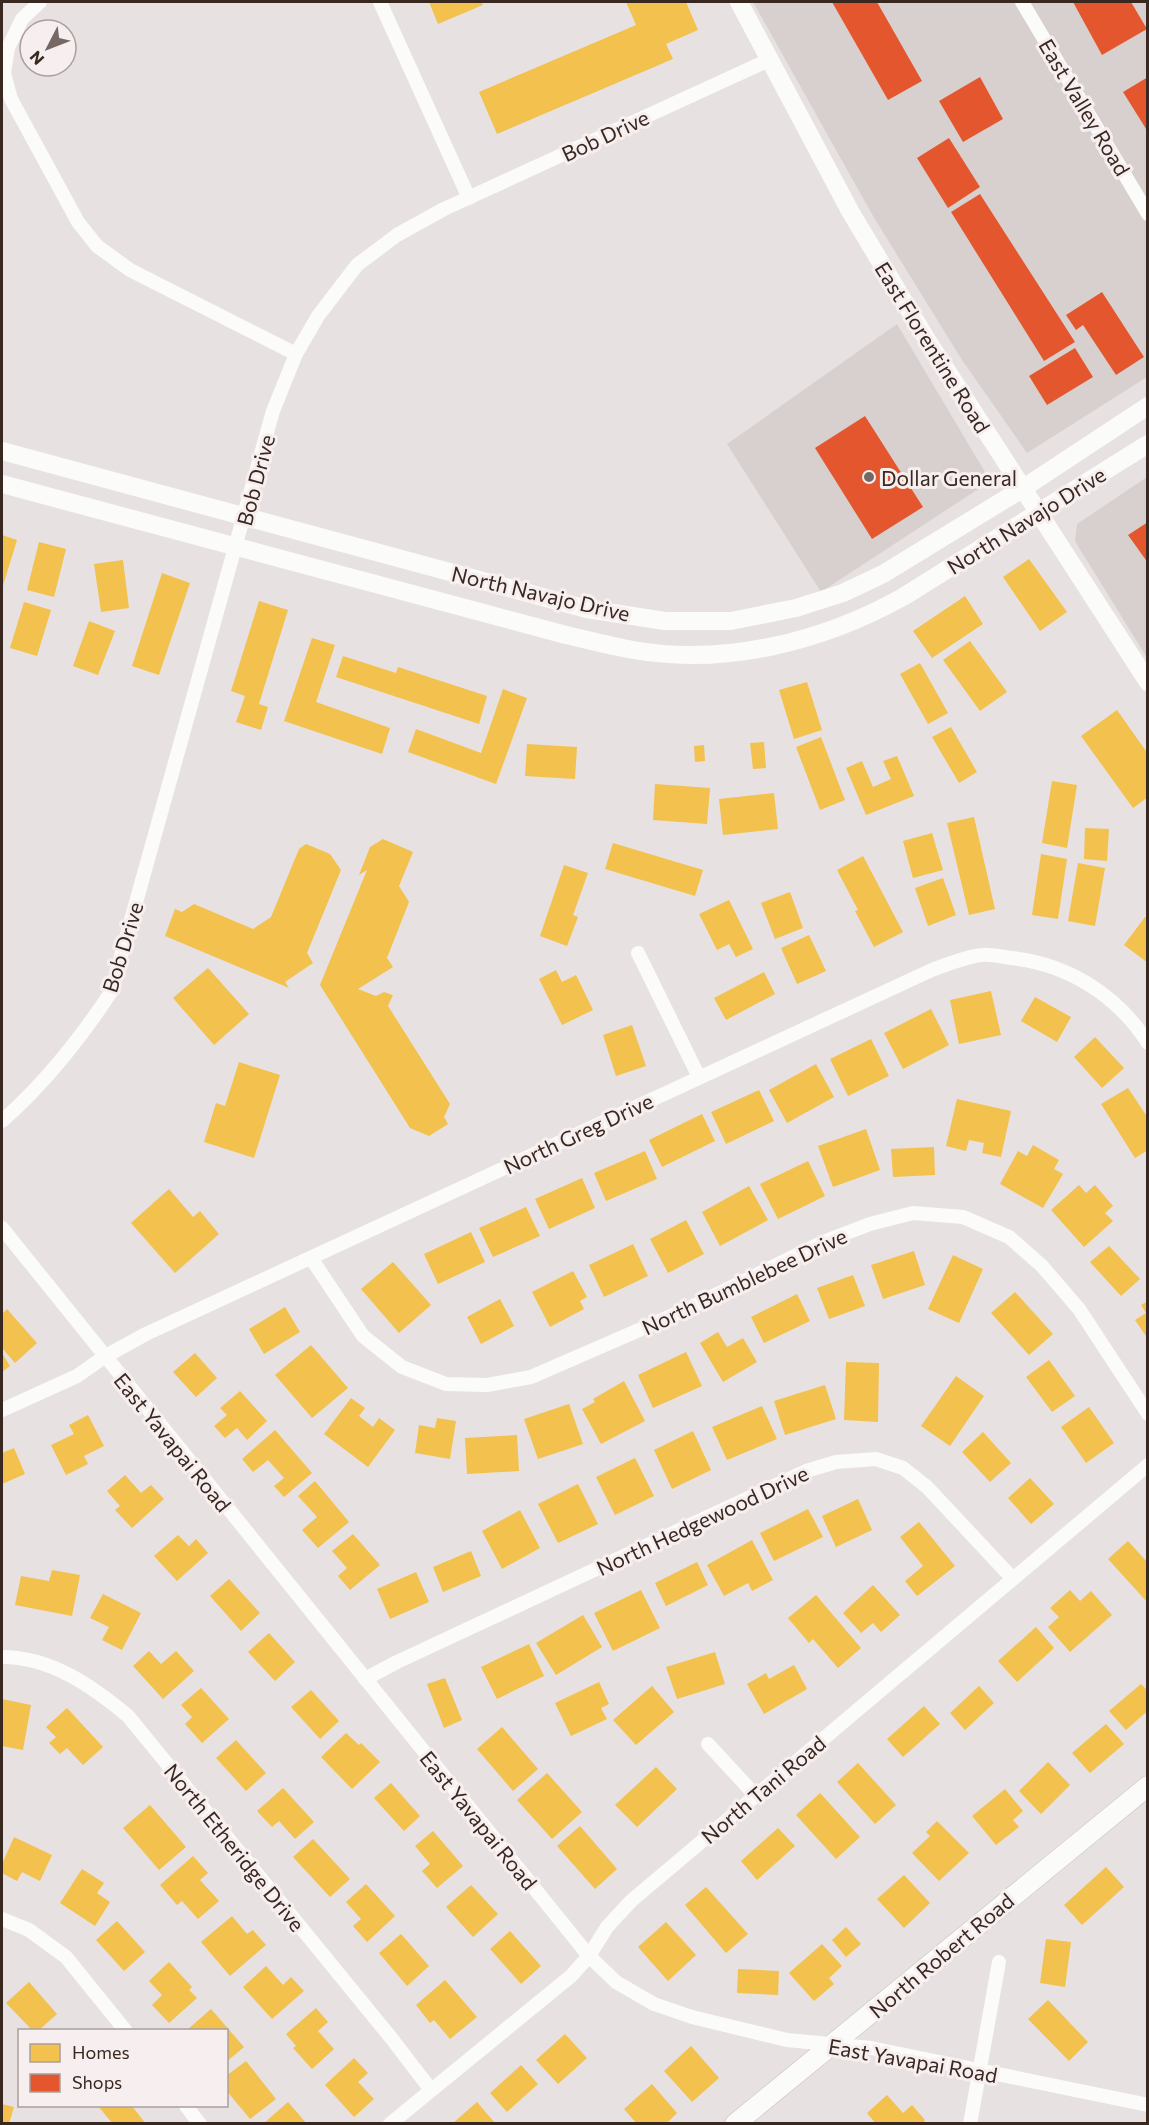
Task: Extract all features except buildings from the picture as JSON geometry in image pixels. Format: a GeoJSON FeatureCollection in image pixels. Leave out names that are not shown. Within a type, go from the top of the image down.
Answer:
{"type":"FeatureCollection","features":[{"type":"Feature","properties":{"kind":"main road","name":"North Robert Road"},"geometry":{"type":"LineString","coordinates":[[735,2124],[1148,1786]]}},
{"type":"Feature","properties":{"kind":"street"},"geometry":{"type":"LineString","coordinates":[[40,2],[22,19],[8,48],[3,73],[11,99],[78,222],[97,246],[130,270],[296,354]]}},
{"type":"Feature","properties":{"kind":"street"},"geometry":{"type":"LineString","coordinates":[[380,2],[469,198]]}},
{"type":"Feature","properties":{"kind":"street","name":"East Florentine Road"},"geometry":{"type":"LineString","coordinates":[[739,2],[850,211],[927,340],[1148,682]]}},
{"type":"Feature","properties":{"kind":"street","name":"East Valley Road"},"geometry":{"type":"LineString","coordinates":[[1022,2],[1148,214]]}},
{"type":"Feature","properties":{"kind":"street","name":"Bob Drive"},"geometry":{"type":"LineString","coordinates":[[2,1121],[83,1034],[111,992],[237,547],[273,411],[296,354],[318,316],[357,266],[397,236],[469,198],[769,60]]}},
{"type":"Feature","properties":{"kind":"street","name":"North Navajo Drive"},"geometry":{"type":"LineString","coordinates":[[2,451],[588,609],[665,621],[731,621],[796,608],[843,593],[884,574],[1022,489],[1148,406]]}},
{"type":"Feature","properties":{"kind":"street","name":"North Navajo Drive"},"geometry":{"type":"LineString","coordinates":[[2,484],[542,628],[634,650],[726,653],[773,646],[817,635],[869,616],[1038,514],[1148,444]]}},
{"type":"Feature","properties":{"kind":"street"},"geometry":{"type":"LineString","coordinates":[[542,628],[550,598]]}},
{"type":"Feature","properties":{"kind":"street"},"geometry":{"type":"LineString","coordinates":[[638,952],[699,1077]]}},
{"type":"Feature","properties":{"kind":"street","name":"North Greg Drive"},"geometry":{"type":"LineString","coordinates":[[2,1410],[76,1376],[104,1357],[146,1335],[934,969],[983,955],[1025,959],[1060,968],[1107,996],[1135,1024],[1148,1043]]}},
{"type":"Feature","properties":{"kind":"street","name":"North Bumblebee Drive"},"geometry":{"type":"LineString","coordinates":[[311,1258],[363,1336],[402,1367],[446,1384],[487,1385],[531,1377],[685,1311],[823,1242],[870,1224],[913,1213],[963,1217],[1009,1237],[1042,1266],[1079,1309],[1148,1414]]}},
{"type":"Feature","properties":{"kind":"street","name":"East Yavapai Road"},"geometry":{"type":"LineString","coordinates":[[2,1228],[590,1956],[616,1982],[654,2004],[692,2017],[787,2040],[871,2049],[1148,2105]]}},
{"type":"Feature","properties":{"kind":"street","name":"North Hedgewood Drive"},"geometry":{"type":"LineString","coordinates":[[366,1679],[397,1662],[806,1471],[836,1462],[876,1459],[903,1468],[927,1486],[1013,1579]]}},
{"type":"Feature","properties":{"kind":"street","name":"North Tani Road"},"geometry":{"type":"LineString","coordinates":[[390,2124],[572,1976],[590,1956],[607,1927],[631,1901],[1148,1465]]}},
{"type":"Feature","properties":{"kind":"street","name":"North Etheridge Drive"},"geometry":{"type":"LineString","coordinates":[[2,1657],[48,1665],[94,1688],[128,1716],[392,2039],[431,2090]]}},
{"type":"Feature","properties":{"kind":"street"},"geometry":{"type":"LineString","coordinates":[[708,1744],[755,1795]]}},
{"type":"Feature","properties":{"kind":"street"},"geometry":{"type":"LineString","coordinates":[[2,1919],[29,1930],[66,1957],[123,2029]]}},
{"type":"Feature","properties":{"kind":"street"},"geometry":{"type":"LineString","coordinates":[[970,2124],[999,1962]]}},
{"type":"Feature","properties":{"kind":"street"},"geometry":{"type":"LineString","coordinates":[[187,2107],[201,2124]]}},
{"type":"Feature","properties":{"kind":"shaded area"},"geometry":{"type":"Polygon","coordinates":[[[753,2],[1147,2],[1147,377],[1027,453],[962,360],[873,216],[753,2]]]}},
{"type":"Feature","properties":{"kind":"shaded area"},"geometry":{"type":"Polygon","coordinates":[[[897,324],[985,472],[983,486],[821,592],[727,444],[897,324]]]}},
{"type":"Feature","properties":{"kind":"shaded area"},"geometry":{"type":"Polygon","coordinates":[[[1147,477],[1147,658],[1075,541],[1077,524],[1147,477]]]}},
{"type":"Feature","properties":{"kind":"place","name":"Dollar General"},"geometry":{"type":"Point","coordinates":[869,477]}}]}
